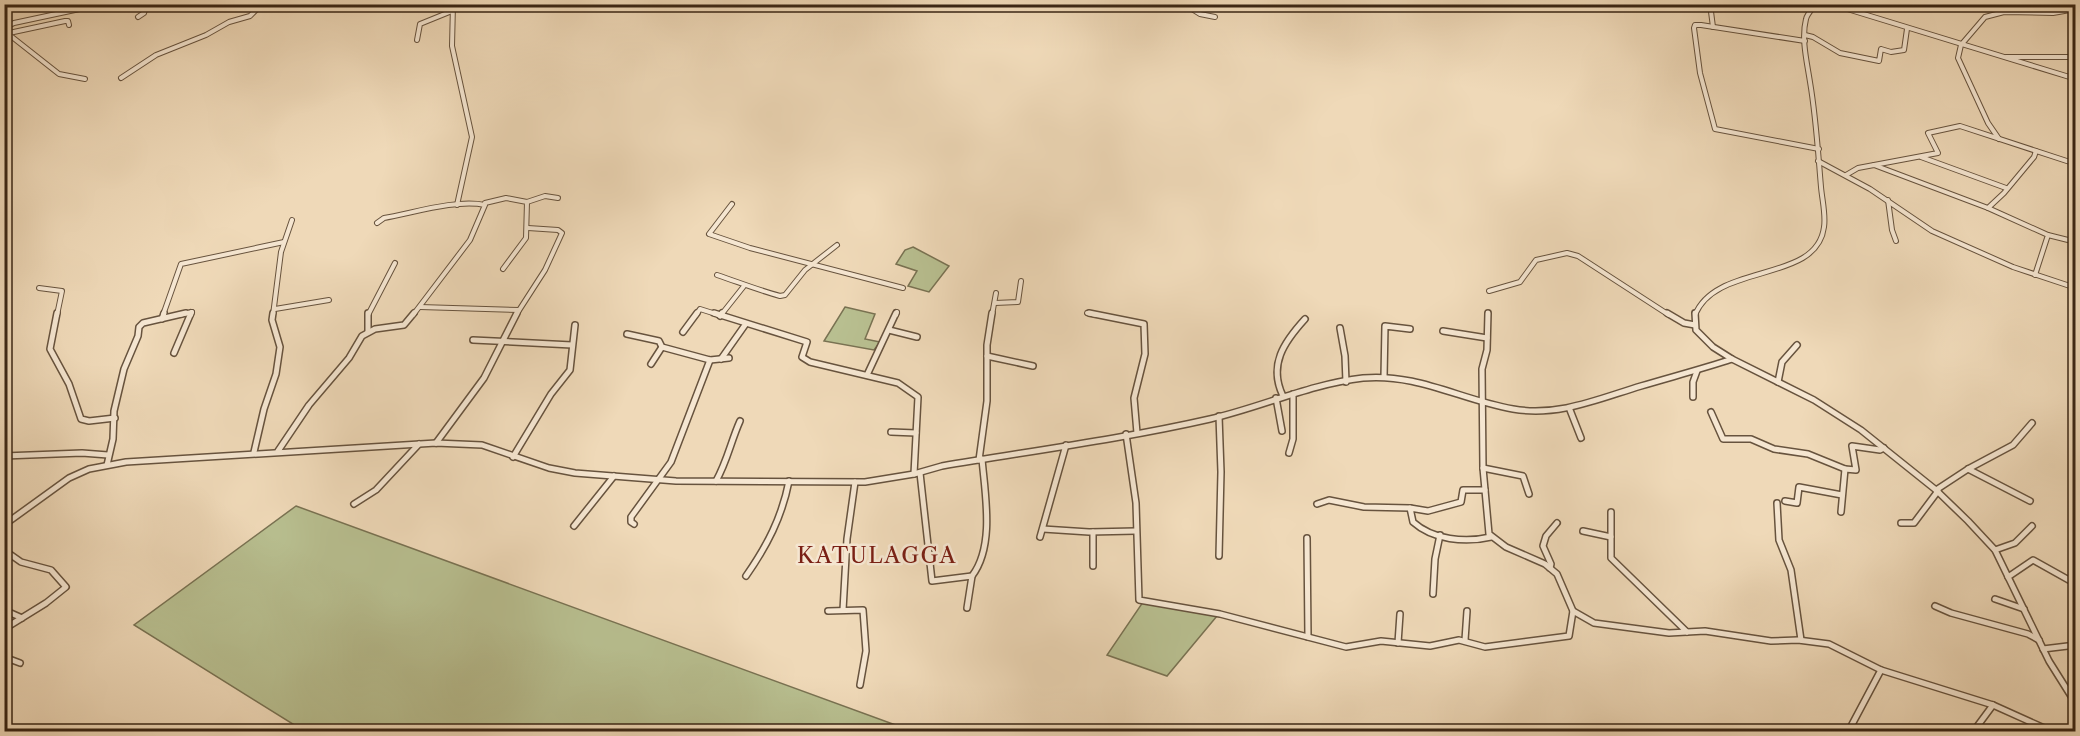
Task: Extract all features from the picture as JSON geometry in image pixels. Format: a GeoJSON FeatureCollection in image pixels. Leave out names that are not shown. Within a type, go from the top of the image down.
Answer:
{"type":"FeatureCollection","features":[{"type":"Feature","properties":{"kind":"street"},"geometry":{"type":"LineString","coordinates":[[4,13],[17,4]]}},
{"type":"Feature","properties":{"kind":"street"},"geometry":{"type":"LineString","coordinates":[[6,29],[14,23],[103,4]]}},
{"type":"Feature","properties":{"kind":"street"},"geometry":{"type":"LineString","coordinates":[[138,17],[144,13],[147,4]]}},
{"type":"Feature","properties":{"kind":"street"},"geometry":{"type":"LineString","coordinates":[[155,4],[154,6],[170,9]]}},
{"type":"Feature","properties":{"kind":"street"},"geometry":{"type":"LineString","coordinates":[[121,78],[156,55],[206,35],[229,22],[250,16],[262,4]]}},
{"type":"Feature","properties":{"kind":"street"},"geometry":{"type":"LineString","coordinates":[[453,4],[452,46],[472,137],[457,205]]}},
{"type":"Feature","properties":{"kind":"street"},"geometry":{"type":"LineString","coordinates":[[1184,4],[1200,14],[1215,17]]}},
{"type":"Feature","properties":{"kind":"street"},"geometry":{"type":"LineString","coordinates":[[1710,4],[1713,27]]}},
{"type":"Feature","properties":{"kind":"street"},"geometry":{"type":"LineString","coordinates":[[1816,4],[1806,17],[1805,38],[1819,149],[1824,228],[1814,249],[1807,256],[1784,266],[1740,277],[1709,295],[1695,313],[1695,325],[1701,337],[1732,358],[1830,410],[1884,448],[1937,490],[1995,550],[2043,648],[2076,704]]}},
{"type":"Feature","properties":{"kind":"street"},"geometry":{"type":"LineString","coordinates":[[1831,4],[2076,79]]}},
{"type":"Feature","properties":{"kind":"street"},"geometry":{"type":"LineString","coordinates":[[1999,139],[1988,123],[1958,58],[1961,45],[1985,17],[2004,12],[2053,13],[2070,10],[2067,6],[2072,4]]}},
{"type":"Feature","properties":{"kind":"street"},"geometry":{"type":"LineString","coordinates":[[94,14],[95,6]]}},
{"type":"Feature","properties":{"kind":"street"},"geometry":{"type":"LineString","coordinates":[[417,40],[420,24],[452,11]]}},
{"type":"Feature","properties":{"kind":"street"},"geometry":{"type":"LineString","coordinates":[[61,22],[64,19],[63,12]]}},
{"type":"Feature","properties":{"kind":"street"},"geometry":{"type":"LineString","coordinates":[[6,29],[68,21],[69,25]]}},
{"type":"Feature","properties":{"kind":"street"},"geometry":{"type":"LineString","coordinates":[[1819,149],[1715,129],[1700,73],[1695,25],[1805,38],[1813,37],[1840,53],[1879,61],[1881,49],[1891,52],[1904,50],[1907,29]]}},
{"type":"Feature","properties":{"kind":"street"},"geometry":{"type":"LineString","coordinates":[[6,29],[59,74],[86,79]]}},
{"type":"Feature","properties":{"kind":"street"},"geometry":{"type":"LineString","coordinates":[[2001,57],[2076,57]]}},
{"type":"Feature","properties":{"kind":"street"},"geometry":{"type":"LineString","coordinates":[[1846,175],[1853,170],[1939,152],[1928,132],[1960,126],[2076,164]]}},
{"type":"Feature","properties":{"kind":"street"},"geometry":{"type":"LineString","coordinates":[[1988,208],[2004,193],[2034,157],[2036,151]]}},
{"type":"Feature","properties":{"kind":"street"},"geometry":{"type":"LineString","coordinates":[[1919,156],[2006,188]]}},
{"type":"Feature","properties":{"kind":"street"},"geometry":{"type":"LineString","coordinates":[[1818,161],[1888,200],[1932,231],[1984,255],[2076,288]]}},
{"type":"Feature","properties":{"kind":"street"},"geometry":{"type":"LineString","coordinates":[[1874,165],[2014,218],[2048,235],[2076,242]]}},
{"type":"Feature","properties":{"kind":"street"},"geometry":{"type":"LineString","coordinates":[[376,223],[384,218],[497,199],[527,201],[544,195],[558,198]]}},
{"type":"Feature","properties":{"kind":"street"},"geometry":{"type":"LineString","coordinates":[[1888,200],[1892,230],[1896,241]]}},
{"type":"Feature","properties":{"kind":"street"},"geometry":{"type":"LineString","coordinates":[[503,269],[518,251],[528,228],[524,218],[527,201]]}},
{"type":"Feature","properties":{"kind":"street"},"geometry":{"type":"LineString","coordinates":[[278,451],[309,405],[344,365],[362,336],[368,332],[404,325],[420,307],[470,240],[484,210],[484,203]]}},
{"type":"Feature","properties":{"kind":"street"},"geometry":{"type":"LineString","coordinates":[[732,204],[709,234],[750,248],[903,288]]}},
{"type":"Feature","properties":{"kind":"street"},"geometry":{"type":"LineString","coordinates":[[254,452],[264,409],[276,374],[279,347],[277,331],[272,320],[278,268],[292,220]]}},
{"type":"Feature","properties":{"kind":"street"},"geometry":{"type":"LineString","coordinates":[[436,443],[484,378],[519,310],[545,270],[561,238],[562,233],[558,230],[528,228]]}},
{"type":"Feature","properties":{"kind":"street"},"geometry":{"type":"LineString","coordinates":[[2035,275],[2048,235]]}},
{"type":"Feature","properties":{"kind":"street"},"geometry":{"type":"LineString","coordinates":[[162,319],[181,264],[284,242]]}},
{"type":"Feature","properties":{"kind":"street"},"geometry":{"type":"LineString","coordinates":[[717,274],[744,286],[785,295],[813,263],[837,245]]}},
{"type":"Feature","properties":{"kind":"street"},"geometry":{"type":"LineString","coordinates":[[1489,291],[1520,282],[1536,260],[1568,254],[1584,259],[1605,275],[1679,321],[1695,325]]}},
{"type":"Feature","properties":{"kind":"street"},"geometry":{"type":"LineString","coordinates":[[368,332],[368,314],[395,263]]}},
{"type":"Feature","properties":{"kind":"street"},"geometry":{"type":"LineString","coordinates":[[995,303],[1018,303],[1021,281]]}},
{"type":"Feature","properties":{"kind":"street"},"geometry":{"type":"LineString","coordinates":[[720,316],[744,286]]}},
{"type":"Feature","properties":{"kind":"street"},"geometry":{"type":"LineString","coordinates":[[39,288],[54,288],[62,291],[50,349],[69,384],[79,416],[89,421],[115,418]]}},
{"type":"Feature","properties":{"kind":"street"},"geometry":{"type":"LineString","coordinates":[[967,608],[972,576],[981,565],[985,522],[981,459],[987,401],[987,356],[996,294]]}},
{"type":"Feature","properties":{"kind":"street"},"geometry":{"type":"LineString","coordinates":[[275,309],[328,300]]}},
{"type":"Feature","properties":{"kind":"street"},"geometry":{"type":"LineString","coordinates":[[420,307],[519,310]]}},
{"type":"Feature","properties":{"kind":"street"},"geometry":{"type":"LineString","coordinates":[[683,332],[700,309],[807,342],[802,357],[810,362],[898,383],[918,397],[917,473],[932,581],[972,576]]}},
{"type":"Feature","properties":{"kind":"street"},"geometry":{"type":"LineString","coordinates":[[107,465],[123,369],[138,336],[139,327],[143,323],[192,312],[174,353]]}},
{"type":"Feature","properties":{"kind":"street"},"geometry":{"type":"LineString","coordinates":[[867,375],[874,354],[890,330],[897,312]]}},
{"type":"Feature","properties":{"kind":"street"},"geometry":{"type":"LineString","coordinates":[[1087,313],[1144,324],[1145,354],[1134,398],[1137,434]]}},
{"type":"Feature","properties":{"kind":"street"},"geometry":{"type":"LineString","coordinates":[[1488,313],[1482,369],[1482,401],[1483,468],[1491,537]]}},
{"type":"Feature","properties":{"kind":"street"},"geometry":{"type":"LineString","coordinates":[[1283,396],[1274,379],[1276,362],[1305,319]]}},
{"type":"Feature","properties":{"kind":"street"},"geometry":{"type":"LineString","coordinates":[[513,457],[551,394],[570,370],[575,325]]}},
{"type":"Feature","properties":{"kind":"street"},"geometry":{"type":"LineString","coordinates":[[721,359],[746,325]]}},
{"type":"Feature","properties":{"kind":"street"},"geometry":{"type":"LineString","coordinates":[[1384,377],[1385,326],[1410,329]]}},
{"type":"Feature","properties":{"kind":"street"},"geometry":{"type":"LineString","coordinates":[[1340,328],[1345,356],[1346,382]]}},
{"type":"Feature","properties":{"kind":"street"},"geometry":{"type":"LineString","coordinates":[[890,330],[917,337]]}},
{"type":"Feature","properties":{"kind":"street"},"geometry":{"type":"LineString","coordinates":[[1443,331],[1487,338]]}},
{"type":"Feature","properties":{"kind":"street"},"geometry":{"type":"LineString","coordinates":[[627,334],[659,341],[662,347],[710,360],[729,358]]}},
{"type":"Feature","properties":{"kind":"street"},"geometry":{"type":"LineString","coordinates":[[473,340],[572,345]]}},
{"type":"Feature","properties":{"kind":"street"},"geometry":{"type":"LineString","coordinates":[[1779,382],[1782,362],[1797,345]]}},
{"type":"Feature","properties":{"kind":"street"},"geometry":{"type":"LineString","coordinates":[[651,364],[662,347]]}},
{"type":"Feature","properties":{"kind":"street"},"geometry":{"type":"LineString","coordinates":[[987,356],[998,356],[1033,366]]}},
{"type":"Feature","properties":{"kind":"street"},"geometry":{"type":"LineString","coordinates":[[4,525],[69,478],[89,469],[107,465],[254,452],[436,443],[482,445],[513,457],[575,473],[716,482],[855,482],[917,473],[942,466],[1126,434],[1137,434],[1219,416],[1275,398],[1346,382],[1384,377],[1427,383],[1482,401],[1533,412],[1570,410],[1732,358]]}},
{"type":"Feature","properties":{"kind":"street"},"geometry":{"type":"LineString","coordinates":[[634,524],[631,522],[631,517],[671,462],[710,360]]}},
{"type":"Feature","properties":{"kind":"street"},"geometry":{"type":"LineString","coordinates":[[1693,397],[1693,382],[1697,371]]}},
{"type":"Feature","properties":{"kind":"street"},"geometry":{"type":"LineString","coordinates":[[1289,453],[1293,439],[1293,394]]}},
{"type":"Feature","properties":{"kind":"street"},"geometry":{"type":"LineString","coordinates":[[1275,398],[1282,431]]}},
{"type":"Feature","properties":{"kind":"street"},"geometry":{"type":"LineString","coordinates":[[1570,410],[1581,438]]}},
{"type":"Feature","properties":{"kind":"street"},"geometry":{"type":"LineString","coordinates":[[1711,412],[1724,439],[1751,439],[1774,449],[1808,454],[1845,469],[1856,470],[1852,446],[1880,450],[1884,448]]}},
{"type":"Feature","properties":{"kind":"street"},"geometry":{"type":"LineString","coordinates":[[1219,416],[1222,437],[1219,556]]}},
{"type":"Feature","properties":{"kind":"street"},"geometry":{"type":"LineString","coordinates":[[716,482],[727,462],[729,446],[740,421]]}},
{"type":"Feature","properties":{"kind":"street"},"geometry":{"type":"LineString","coordinates":[[1901,522],[1914,523],[1937,490],[1968,469],[2013,444],[2032,423]]}},
{"type":"Feature","properties":{"kind":"street"},"geometry":{"type":"LineString","coordinates":[[891,432],[916,433]]}},
{"type":"Feature","properties":{"kind":"street"},"geometry":{"type":"LineString","coordinates":[[1126,434],[1136,502],[1140,600],[1220,614],[1346,647],[1381,640],[1430,646],[1465,640],[1485,646],[1569,636],[1573,611],[1557,574],[1550,568],[1491,537],[1473,541],[1440,535],[1417,527],[1413,522],[1410,508]]}},
{"type":"Feature","properties":{"kind":"street"},"geometry":{"type":"LineString","coordinates":[[354,504],[376,490],[419,444]]}},
{"type":"Feature","properties":{"kind":"street"},"geometry":{"type":"LineString","coordinates":[[1040,537],[1066,445]]}},
{"type":"Feature","properties":{"kind":"street"},"geometry":{"type":"LineString","coordinates":[[4,456],[73,453],[108,455]]}},
{"type":"Feature","properties":{"kind":"street"},"geometry":{"type":"LineString","coordinates":[[1483,468],[1523,476],[1529,494]]}},
{"type":"Feature","properties":{"kind":"street"},"geometry":{"type":"LineString","coordinates":[[1841,513],[1845,469]]}},
{"type":"Feature","properties":{"kind":"street"},"geometry":{"type":"LineString","coordinates":[[1968,469],[2030,501]]}},
{"type":"Feature","properties":{"kind":"street"},"geometry":{"type":"LineString","coordinates":[[574,526],[614,476]]}},
{"type":"Feature","properties":{"kind":"street"},"geometry":{"type":"LineString","coordinates":[[746,576],[770,543],[780,522],[789,481]]}},
{"type":"Feature","properties":{"kind":"street"},"geometry":{"type":"LineString","coordinates":[[843,610],[847,539],[855,482]]}},
{"type":"Feature","properties":{"kind":"street"},"geometry":{"type":"LineString","coordinates":[[1785,501],[1797,503],[1799,488],[1842,495]]}},
{"type":"Feature","properties":{"kind":"street"},"geometry":{"type":"LineString","coordinates":[[1317,504],[1329,500],[1364,507],[1410,508],[1428,511],[1461,502],[1463,490],[1485,490]]}},
{"type":"Feature","properties":{"kind":"street"},"geometry":{"type":"LineString","coordinates":[[1776,503],[1779,540],[1791,570],[1801,640]]}},
{"type":"Feature","properties":{"kind":"street"},"geometry":{"type":"LineString","coordinates":[[1611,512],[1611,558],[1687,632]]}},
{"type":"Feature","properties":{"kind":"street"},"geometry":{"type":"LineString","coordinates":[[1550,568],[1551,564],[1543,546],[1546,536],[1557,523]]}},
{"type":"Feature","properties":{"kind":"street"},"geometry":{"type":"LineString","coordinates":[[1995,550],[2015,543],[2032,526]]}},
{"type":"Feature","properties":{"kind":"street"},"geometry":{"type":"LineString","coordinates":[[1042,529],[1092,532],[1136,531]]}},
{"type":"Feature","properties":{"kind":"street"},"geometry":{"type":"LineString","coordinates":[[1583,531],[1611,537]]}},
{"type":"Feature","properties":{"kind":"street"},"geometry":{"type":"LineString","coordinates":[[1092,532],[1093,567]]}},
{"type":"Feature","properties":{"kind":"street"},"geometry":{"type":"LineString","coordinates":[[1433,594],[1435,559],[1440,535]]}},
{"type":"Feature","properties":{"kind":"street"},"geometry":{"type":"LineString","coordinates":[[1308,538],[1306,579],[1308,637]]}},
{"type":"Feature","properties":{"kind":"street"},"geometry":{"type":"LineString","coordinates":[[4,550],[21,562],[51,570],[66,587],[4,629]]}},
{"type":"Feature","properties":{"kind":"street"},"geometry":{"type":"LineString","coordinates":[[2008,577],[2033,560],[2076,584]]}},
{"type":"Feature","properties":{"kind":"street"},"geometry":{"type":"LineString","coordinates":[[1995,599],[2024,609]]}},
{"type":"Feature","properties":{"kind":"street"},"geometry":{"type":"LineString","coordinates":[[1935,606],[1951,613],[2028,634],[2039,640]]}},
{"type":"Feature","properties":{"kind":"street"},"geometry":{"type":"LineString","coordinates":[[4,610],[21,618]]}},
{"type":"Feature","properties":{"kind":"street"},"geometry":{"type":"LineString","coordinates":[[828,611],[863,610],[866,651],[860,685]]}},
{"type":"Feature","properties":{"kind":"street"},"geometry":{"type":"LineString","coordinates":[[1465,640],[1467,611]]}},
{"type":"Feature","properties":{"kind":"street"},"geometry":{"type":"LineString","coordinates":[[1573,611],[1594,622],[1669,633],[1705,631],[1771,641],[1801,640],[1829,644],[1881,670],[1993,705],[2053,732]]}},
{"type":"Feature","properties":{"kind":"street"},"geometry":{"type":"LineString","coordinates":[[1398,643],[1400,614]]}},
{"type":"Feature","properties":{"kind":"street"},"geometry":{"type":"LineString","coordinates":[[2043,648],[2076,645]]}},
{"type":"Feature","properties":{"kind":"street"},"geometry":{"type":"LineString","coordinates":[[4,657],[20,663]]}},
{"type":"Feature","properties":{"kind":"street"},"geometry":{"type":"LineString","coordinates":[[1848,732],[1881,670]]}},
{"type":"Feature","properties":{"kind":"street"},"geometry":{"type":"LineString","coordinates":[[1973,732],[1993,705]]}},
{"type":"Feature","properties":{"kind":"green space"},"geometry":{"type":"Polygon","coordinates":[[[913,247],[949,266],[929,292],[908,286],[917,271],[896,264],[905,250],[913,247]]]}},
{"type":"Feature","properties":{"kind":"green space"},"geometry":{"type":"Polygon","coordinates":[[[845,307],[875,314],[865,339],[880,342],[874,350],[824,341],[845,307]]]}},
{"type":"Feature","properties":{"kind":"green space"},"geometry":{"type":"Polygon","coordinates":[[[296,506],[912,731],[304,731],[134,625],[296,506]]]}},
{"type":"Feature","properties":{"kind":"green space"},"geometry":{"type":"Polygon","coordinates":[[[1143,602],[1217,616],[1167,676],[1107,655],[1143,602]]]}},
{"type":"Feature","properties":{"kind":"district","name":"KATULAGGA"},"geometry":{"type":"Point","coordinates":[877,555]}}]}
